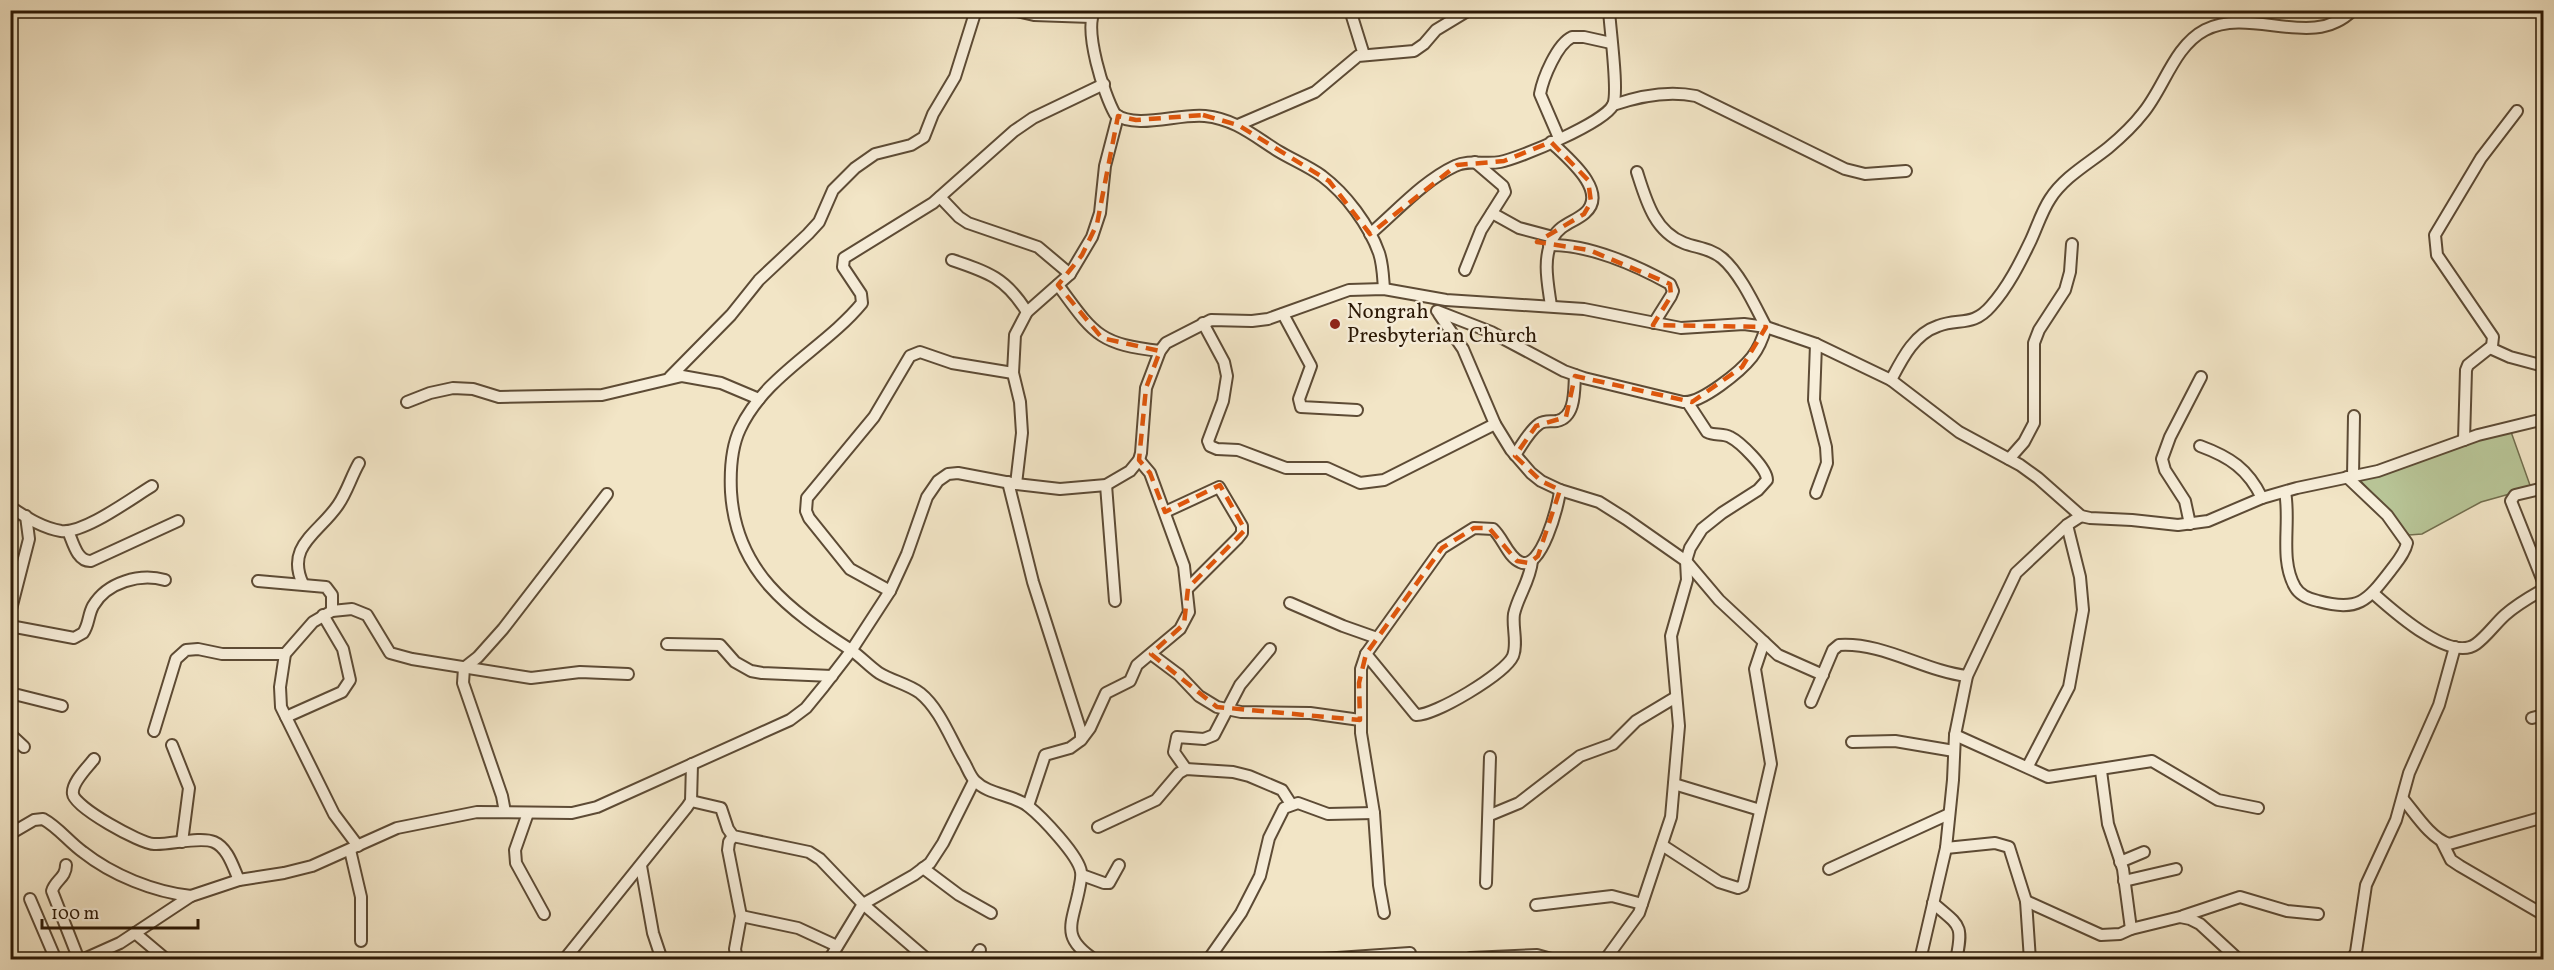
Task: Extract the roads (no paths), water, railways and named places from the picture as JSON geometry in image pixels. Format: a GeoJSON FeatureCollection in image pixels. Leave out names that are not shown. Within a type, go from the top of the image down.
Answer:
{"type":"FeatureCollection","features":[{"type":"Feature","properties":{"kind":"street"},"geometry":{"type":"LineString","coordinates":[[670,377],[731,315],[759,280],[819,222],[833,190],[847,175],[875,154],[911,145],[924,137],[933,114],[955,77],[976,10]]}},
{"type":"Feature","properties":{"kind":"street"},"geometry":{"type":"LineString","coordinates":[[1012,10],[1034,15],[1093,14],[1092,42],[1113,111],[1118,116],[1136,120],[1203,115],[1238,125],[1329,181],[1346,198],[1370,234],[1381,260],[1384,289]]}},
{"type":"Feature","properties":{"kind":"street"},"geometry":{"type":"LineString","coordinates":[[1350,10],[1364,55]]}},
{"type":"Feature","properties":{"kind":"street"},"geometry":{"type":"LineString","coordinates":[[1238,125],[1315,92],[1352,59],[1364,55],[1414,51],[1424,44],[1436,30],[1469,10]]}},
{"type":"Feature","properties":{"kind":"street"},"geometry":{"type":"LineString","coordinates":[[1609,10],[1616,86],[1613,105]]}},
{"type":"Feature","properties":{"kind":"street"},"geometry":{"type":"LineString","coordinates":[[1891,380],[1905,353],[1928,331],[1943,324],[1971,321],[1990,307],[2016,269],[2050,199],[2069,179],[2108,148],[2143,113],[2183,49],[2196,37],[2218,25],[2235,23],[2321,28],[2336,24],[2353,10]]}},
{"type":"Feature","properties":{"kind":"street"},"geometry":{"type":"LineString","coordinates":[[1551,306],[1546,267],[1551,241],[1562,227],[1584,214],[1589,208],[1591,194],[1588,180],[1555,140],[1540,94],[1549,69],[1563,45],[1572,37],[1584,37],[1611,43]]}},
{"type":"Feature","properties":{"kind":"street"},"geometry":{"type":"LineString","coordinates":[[1095,960],[1078,948],[1071,930],[1082,875],[1079,861],[1028,806],[990,791],[974,781],[941,720],[926,698],[880,673],[818,630],[785,603],[748,556],[738,535],[733,511],[732,461],[740,430],[759,399],[792,366],[825,340],[862,303],[861,294],[843,267],[844,258],[940,197],[1014,131],[1033,118],[1104,84]]}},
{"type":"Feature","properties":{"kind":"street"},"geometry":{"type":"LineString","coordinates":[[1370,234],[1450,168],[1475,162],[1504,161],[1592,123],[1603,116],[1613,105],[1647,95],[1696,96],[1845,169],[1865,174],[1906,171]]}},
{"type":"Feature","properties":{"kind":"street"},"geometry":{"type":"LineString","coordinates":[[2464,440],[2466,370],[2468,365],[2490,348],[2493,342],[2491,333],[2437,255],[2435,236],[2481,158],[2517,111]]}},
{"type":"Feature","properties":{"kind":"street"},"geometry":{"type":"LineString","coordinates":[[1081,740],[1081,732],[1025,553],[1012,483],[1023,433],[1020,402],[1013,373],[1014,335],[1027,312],[1070,274],[1097,224],[1106,166],[1118,116]]}},
{"type":"Feature","properties":{"kind":"street"},"geometry":{"type":"LineString","coordinates":[[1465,270],[1473,245],[1504,196],[1505,189],[1475,162]]}},
{"type":"Feature","properties":{"kind":"street"},"geometry":{"type":"LineString","coordinates":[[1437,311],[1491,332],[1543,362],[1575,375],[1688,403],[1699,399],[1742,368],[1760,344],[1766,327],[1729,264],[1709,249],[1684,243],[1664,230],[1650,211],[1637,172]]}},
{"type":"Feature","properties":{"kind":"street"},"geometry":{"type":"LineString","coordinates":[[940,197],[968,223],[1038,247],[1070,274]]}},
{"type":"Feature","properties":{"kind":"street"},"geometry":{"type":"LineString","coordinates":[[1492,213],[1519,228],[1551,241],[1588,250],[1670,284],[1673,291],[1671,296],[1654,323]]}},
{"type":"Feature","properties":{"kind":"street"},"geometry":{"type":"LineString","coordinates":[[2009,459],[2024,442],[2034,423],[2034,343],[2039,330],[2065,290],[2070,272],[2072,244]]}},
{"type":"Feature","properties":{"kind":"street"},"geometry":{"type":"LineString","coordinates":[[952,260],[988,272],[1006,283],[1027,312]]}},
{"type":"Feature","properties":{"kind":"street"},"geometry":{"type":"LineString","coordinates":[[1058,285],[1078,313],[1102,338],[1130,348],[1160,351]]}},
{"type":"Feature","properties":{"kind":"street"},"geometry":{"type":"LineString","coordinates":[[66,865],[66,874],[52,891],[80,960],[102,956],[191,896],[239,880],[298,870],[397,828],[477,812],[581,812],[597,807],[790,720],[806,708],[851,651],[890,591],[907,554],[927,497],[938,481],[948,474],[958,473],[1060,489],[1106,485],[1122,477],[1139,460],[1146,388],[1160,351],[1166,343],[1203,323],[1222,319],[1252,321],[1283,314],[1349,290],[1384,289],[1422,298],[1584,309],[1681,328],[1744,324],[1766,327],[1816,344],[1891,380],[1959,432],[2009,459],[2038,478],[2081,516],[2166,525],[2190,524],[2225,516],[2262,498],[2378,471],[2464,440],[2544,419]]}},
{"type":"Feature","properties":{"kind":"street"},"geometry":{"type":"LineString","coordinates":[[1422,298],[1437,311],[1463,349],[1495,424],[1515,455],[1541,481],[1560,490],[1599,502],[1686,561],[1719,600],[1764,642],[1787,660],[1823,675]]}},
{"type":"Feature","properties":{"kind":"street"},"geometry":{"type":"LineString","coordinates":[[1283,314],[1311,366],[1299,399],[1301,407],[1357,410]]}},
{"type":"Feature","properties":{"kind":"street"},"geometry":{"type":"LineString","coordinates":[[1203,323],[1227,369],[1227,387],[1208,441],[1210,446],[1217,449],[1238,450],[1286,468],[1327,468],[1350,480],[1369,484],[1384,480],[1495,424]]}},
{"type":"Feature","properties":{"kind":"street"},"geometry":{"type":"LineString","coordinates":[[1816,344],[1814,400],[1826,447],[1827,463],[1816,493]]}},
{"type":"Feature","properties":{"kind":"street"},"geometry":{"type":"LineString","coordinates":[[2490,348],[2510,357],[2544,366]]}},
{"type":"Feature","properties":{"kind":"street"},"geometry":{"type":"LineString","coordinates":[[890,591],[858,574],[839,557],[809,518],[805,504],[807,498],[874,417],[907,362],[915,353],[927,354],[963,365],[1013,373]]}},
{"type":"Feature","properties":{"kind":"street"},"geometry":{"type":"LineString","coordinates":[[1515,455],[1536,426],[1542,422],[1556,421],[1566,417],[1572,404],[1575,375]]}},
{"type":"Feature","properties":{"kind":"street"},"geometry":{"type":"LineString","coordinates":[[407,402],[430,393],[453,388],[473,389],[500,397],[602,395],[670,377],[694,376],[736,388],[759,399]]}},
{"type":"Feature","properties":{"kind":"street"},"geometry":{"type":"LineString","coordinates":[[2190,524],[2185,501],[2164,470],[2162,459],[2170,437],[2201,377]]}},
{"type":"Feature","properties":{"kind":"street"},"geometry":{"type":"LineString","coordinates":[[1605,960],[1639,913],[1671,817],[1679,726],[1671,636],[1687,580],[1686,561],[1690,548],[1702,529],[1758,490],[1767,480],[1765,471],[1729,436],[1712,435],[1707,432],[1688,403]]}},
{"type":"Feature","properties":{"kind":"street"},"geometry":{"type":"LineString","coordinates":[[2285,492],[2289,517],[2287,561],[2295,586],[2300,593],[2315,600],[2348,606],[2362,602],[2373,593],[2404,552],[2407,543],[2387,515],[2350,477],[2354,416]]}},
{"type":"Feature","properties":{"kind":"street"},"geometry":{"type":"LineString","coordinates":[[2200,446],[2226,456],[2242,469],[2255,483],[2262,498]]}},
{"type":"Feature","properties":{"kind":"street"},"geometry":{"type":"LineString","coordinates":[[1028,806],[1045,755],[1070,748],[1081,740],[1090,728],[1106,693],[1130,681],[1137,665],[1184,624],[1189,612],[1184,566],[1150,473],[1139,460]]}},
{"type":"Feature","properties":{"kind":"street"},"geometry":{"type":"LineString","coordinates":[[303,584],[297,566],[299,553],[338,505],[359,463]]}},
{"type":"Feature","properties":{"kind":"street"},"geometry":{"type":"LineString","coordinates":[[1106,485],[1115,601]]}},
{"type":"Feature","properties":{"kind":"street"},"geometry":{"type":"LineString","coordinates":[[10,524],[13,508],[39,524],[68,531],[85,526],[152,486]]}},
{"type":"Feature","properties":{"kind":"street"},"geometry":{"type":"LineString","coordinates":[[1165,512],[1219,487],[1242,526],[1242,532],[1238,538],[1188,588]]}},
{"type":"Feature","properties":{"kind":"street"},"geometry":{"type":"LineString","coordinates":[[2544,488],[2515,495],[2511,501],[2544,584]]}},
{"type":"Feature","properties":{"kind":"street"},"geometry":{"type":"LineString","coordinates":[[1366,654],[1416,715],[1422,715],[1452,702],[1494,674],[1514,654],[1514,615],[1529,578],[1532,561],[1542,548],[1556,510],[1560,490]]}},
{"type":"Feature","properties":{"kind":"street"},"geometry":{"type":"LineString","coordinates":[[505,812],[496,777],[463,683],[464,668],[478,657],[503,628],[607,494]]}},
{"type":"Feature","properties":{"kind":"street"},"geometry":{"type":"LineString","coordinates":[[10,613],[29,539],[26,516]]}},
{"type":"Feature","properties":{"kind":"street"},"geometry":{"type":"LineString","coordinates":[[1920,960],[1946,848],[1954,735],[1967,676],[2016,573],[2067,525],[2081,516]]}},
{"type":"Feature","properties":{"kind":"street"},"geometry":{"type":"LineString","coordinates":[[68,531],[80,557],[86,562],[178,521]]}},
{"type":"Feature","properties":{"kind":"street"},"geometry":{"type":"LineString","coordinates":[[2028,766],[2069,687],[2083,610],[2080,577],[2067,525]]}},
{"type":"Feature","properties":{"kind":"street"},"geometry":{"type":"LineString","coordinates":[[1384,913],[1379,885],[1374,813],[1360,720],[1359,684],[1366,654],[1442,548],[1462,534],[1474,528],[1493,529],[1517,561],[1525,564],[1532,561]]}},
{"type":"Feature","properties":{"kind":"street"},"geometry":{"type":"LineString","coordinates":[[10,626],[74,638],[83,633],[92,608],[111,589],[126,581],[144,577],[165,580]]}},
{"type":"Feature","properties":{"kind":"street"},"geometry":{"type":"LineString","coordinates":[[258,582],[303,584],[329,589],[332,595],[327,613],[343,649],[350,680],[342,692],[286,717]]}},
{"type":"Feature","properties":{"kind":"street"},"geometry":{"type":"LineString","coordinates":[[2373,593],[2414,627],[2464,649],[2476,645],[2514,607],[2544,589]]}},
{"type":"Feature","properties":{"kind":"street"},"geometry":{"type":"LineString","coordinates":[[1290,603],[1342,626],[1377,638]]}},
{"type":"Feature","properties":{"kind":"street"},"geometry":{"type":"LineString","coordinates":[[361,941],[361,897],[354,848],[334,814],[281,707],[280,687],[285,654],[302,633],[327,613],[352,609],[362,611],[367,615],[390,653],[412,659],[531,678],[580,672],[628,674]]}},
{"type":"Feature","properties":{"kind":"street"},"geometry":{"type":"LineString","coordinates":[[1662,845],[1719,882],[1738,888],[1743,886],[1771,764],[1755,675],[1756,662],[1764,642]]}},
{"type":"Feature","properties":{"kind":"street"},"geometry":{"type":"LineString","coordinates":[[667,644],[720,645],[741,667],[762,673],[832,676]]}},
{"type":"Feature","properties":{"kind":"street"},"geometry":{"type":"LineString","coordinates":[[1811,702],[1833,650],[1845,644],[1877,650],[1938,670],[1967,676]]}},
{"type":"Feature","properties":{"kind":"street"},"geometry":{"type":"LineString","coordinates":[[2352,960],[2356,952],[2366,885],[2396,820],[2413,762],[2439,705],[2455,647]]}},
{"type":"Feature","properties":{"kind":"street"},"geometry":{"type":"LineString","coordinates":[[1186,769],[1174,752],[1177,737],[1210,738],[1214,735],[1240,685],[1270,648]]}},
{"type":"Feature","properties":{"kind":"street"},"geometry":{"type":"LineString","coordinates":[[154,731],[176,659],[186,650],[198,649],[222,654],[285,654]]}},
{"type":"Feature","properties":{"kind":"street"},"geometry":{"type":"LineString","coordinates":[[1151,654],[1179,675],[1208,704],[1228,711],[1310,713],[1360,720]]}},
{"type":"Feature","properties":{"kind":"street"},"geometry":{"type":"LineString","coordinates":[[10,693],[63,706]]}},
{"type":"Feature","properties":{"kind":"street"},"geometry":{"type":"LineString","coordinates":[[1490,815],[1519,803],[1580,756],[1613,744],[1636,721],[1676,697]]}},
{"type":"Feature","properties":{"kind":"street"},"geometry":{"type":"LineString","coordinates":[[2532,718],[2544,714]]}},
{"type":"Feature","properties":{"kind":"street"},"geometry":{"type":"LineString","coordinates":[[10,734],[24,747]]}},
{"type":"Feature","properties":{"kind":"street"},"geometry":{"type":"LineString","coordinates":[[1954,735],[2028,766],[2048,777],[2101,771],[2152,761],[2218,800],[2258,808]]}},
{"type":"Feature","properties":{"kind":"street"},"geometry":{"type":"LineString","coordinates":[[1852,742],[1895,741],[1954,751]]}},
{"type":"Feature","properties":{"kind":"street"},"geometry":{"type":"LineString","coordinates":[[172,745],[189,788],[182,842]]}},
{"type":"Feature","properties":{"kind":"street"},"geometry":{"type":"LineString","coordinates":[[1486,883],[1490,815],[1490,757]]}},
{"type":"Feature","properties":{"kind":"street"},"geometry":{"type":"LineString","coordinates":[[94,759],[74,787],[72,795],[75,800],[89,811],[147,844],[213,841],[222,848],[239,880]]}},
{"type":"Feature","properties":{"kind":"street"},"geometry":{"type":"LineString","coordinates":[[564,960],[691,801],[692,764]]}},
{"type":"Feature","properties":{"kind":"street"},"geometry":{"type":"LineString","coordinates":[[1098,827],[1156,800],[1179,772],[1186,769],[1233,772],[1249,776],[1282,790],[1290,804]]}},
{"type":"Feature","properties":{"kind":"street"},"geometry":{"type":"LineString","coordinates":[[2101,771],[2108,824],[2120,862],[2131,929]]}},
{"type":"Feature","properties":{"kind":"street"},"geometry":{"type":"LineString","coordinates":[[829,960],[863,903],[930,863],[943,843],[974,781]]}},
{"type":"Feature","properties":{"kind":"street"},"geometry":{"type":"LineString","coordinates":[[1674,784],[1760,810]]}},
{"type":"Feature","properties":{"kind":"street"},"geometry":{"type":"LineString","coordinates":[[2403,799],[2442,842],[2451,860],[2544,915]]}},
{"type":"Feature","properties":{"kind":"street"},"geometry":{"type":"LineString","coordinates":[[691,801],[721,808],[728,829],[733,836],[810,852],[820,859],[863,903],[928,960]]}},
{"type":"Feature","properties":{"kind":"street"},"geometry":{"type":"LineString","coordinates":[[1208,960],[1260,876],[1269,838],[1284,808],[1298,803],[1328,814],[1374,813]]}},
{"type":"Feature","properties":{"kind":"street"},"geometry":{"type":"LineString","coordinates":[[528,813],[515,850],[516,863],[544,914]]}},
{"type":"Feature","properties":{"kind":"street"},"geometry":{"type":"LineString","coordinates":[[1829,869],[1949,814]]}},
{"type":"Feature","properties":{"kind":"street"},"geometry":{"type":"LineString","coordinates":[[2442,842],[2448,844],[2458,842],[2544,817]]}},
{"type":"Feature","properties":{"kind":"street"},"geometry":{"type":"LineString","coordinates":[[10,834],[34,820],[43,819],[82,852],[112,870],[165,893],[191,896]]}},
{"type":"Feature","properties":{"kind":"street"},"geometry":{"type":"LineString","coordinates":[[733,836],[728,850],[741,916],[735,949],[738,960]]}},
{"type":"Feature","properties":{"kind":"street"},"geometry":{"type":"LineString","coordinates":[[1946,848],[2005,844],[2013,856],[2026,901],[2030,960]]}},
{"type":"Feature","properties":{"kind":"street"},"geometry":{"type":"LineString","coordinates":[[2120,862],[2144,852]]}},
{"type":"Feature","properties":{"kind":"street"},"geometry":{"type":"LineString","coordinates":[[1082,875],[1104,883],[1109,882],[1119,865]]}},
{"type":"Feature","properties":{"kind":"street"},"geometry":{"type":"LineString","coordinates":[[641,866],[653,933],[662,960]]}},
{"type":"Feature","properties":{"kind":"street"},"geometry":{"type":"LineString","coordinates":[[923,868],[959,895],[991,913]]}},
{"type":"Feature","properties":{"kind":"street"},"geometry":{"type":"LineString","coordinates":[[2124,881],[2176,869]]}},
{"type":"Feature","properties":{"kind":"street"},"geometry":{"type":"LineString","coordinates":[[1536,904],[1612,896],[1642,904]]}},
{"type":"Feature","properties":{"kind":"street"},"geometry":{"type":"LineString","coordinates":[[2026,901],[2101,934],[2120,934],[2240,897],[2287,911],[2318,914]]}},
{"type":"Feature","properties":{"kind":"street"},"geometry":{"type":"LineString","coordinates":[[30,899],[56,960]]}},
{"type":"Feature","properties":{"kind":"street"},"geometry":{"type":"LineString","coordinates":[[1933,903],[1960,930],[1956,960]]}},
{"type":"Feature","properties":{"kind":"street"},"geometry":{"type":"LineString","coordinates":[[741,916],[798,928],[837,946]]}},
{"type":"Feature","properties":{"kind":"street"},"geometry":{"type":"LineString","coordinates":[[2180,917],[2200,924],[2239,960]]}},
{"type":"Feature","properties":{"kind":"street"},"geometry":{"type":"LineString","coordinates":[[135,933],[166,960]]}},
{"type":"Feature","properties":{"kind":"street"},"geometry":{"type":"LineString","coordinates":[[1308,960],[1410,953]]}},
{"type":"Feature","properties":{"kind":"street"},"geometry":{"type":"LineString","coordinates":[[1470,958],[1537,955],[1555,960]]}},
{"type":"Feature","properties":{"kind":"street"},"geometry":{"type":"LineString","coordinates":[[1764,959],[1808,960]]}},
{"type":"Feature","properties":{"kind":"place","name":"Nongrah Presbyterian Church"},"geometry":{"type":"Point","coordinates":[1335,324]}}]}
